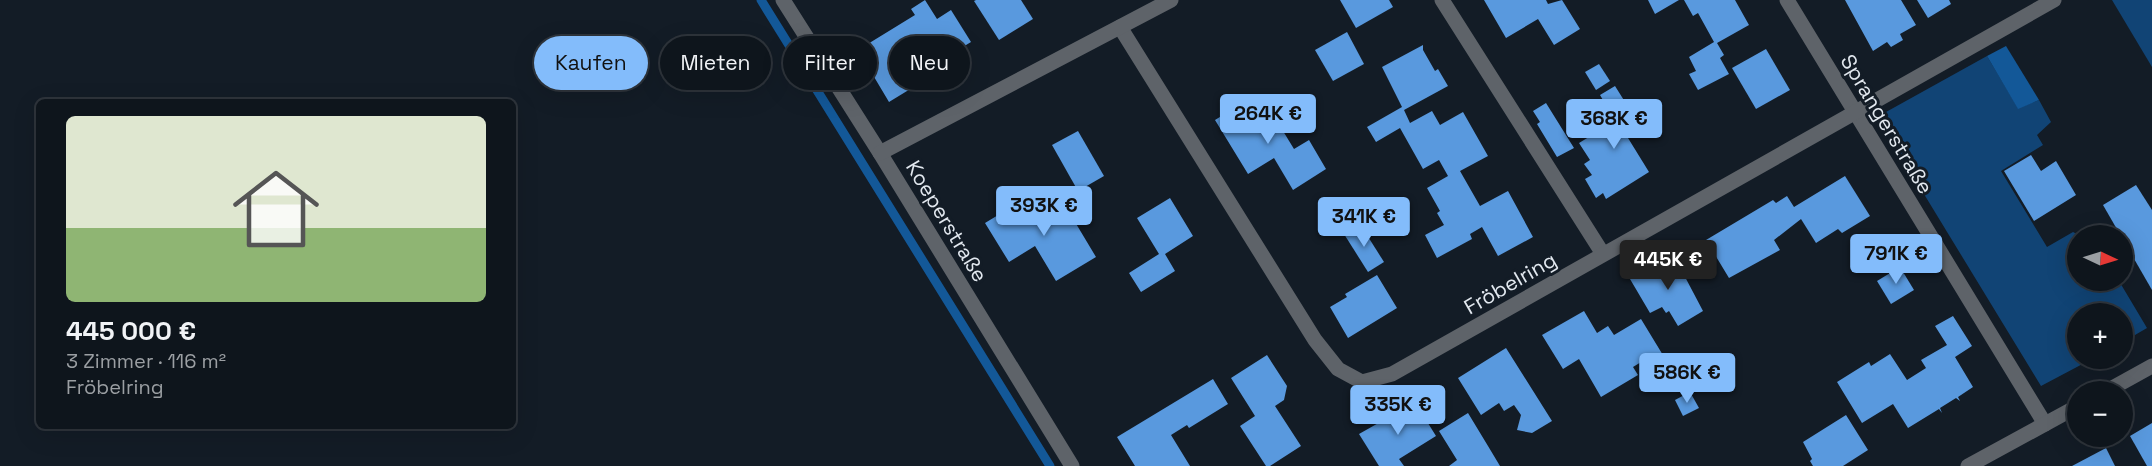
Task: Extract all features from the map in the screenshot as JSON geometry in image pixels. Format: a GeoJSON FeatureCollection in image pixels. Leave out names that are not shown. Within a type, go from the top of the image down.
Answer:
{"type":"FeatureCollection","features":[{"type":"Feature","properties":{"kind":"street","name":"Koeperstraße"},"geometry":{"type":"LineString","coordinates":[[783,0],[1072,466]]}},
{"type":"Feature","properties":{"kind":"street"},"geometry":{"type":"LineString","coordinates":[[880,153],[1171,0]]}},
{"type":"Feature","properties":{"kind":"street"},"geometry":{"type":"LineString","coordinates":[[1442,0],[1603,255]]}},
{"type":"Feature","properties":{"kind":"street","name":"Sprangerstraße"},"geometry":{"type":"LineString","coordinates":[[1787,0],[2045,424]]}},
{"type":"Feature","properties":{"kind":"street","name":"Fröbelring"},"geometry":{"type":"LineString","coordinates":[[1120,27],[1316,340],[1338,369],[1362,382],[1392,374],[2054,0]]}},
{"type":"Feature","properties":{"kind":"street"},"geometry":{"type":"LineString","coordinates":[[2125,381],[2152,366]]}},
{"type":"Feature","properties":{"kind":"street"},"geometry":{"type":"LineString","coordinates":[[1968,466],[2067,412]]}},
{"type":"Feature","properties":{"kind":"shaded area"},"geometry":{"type":"Polygon","coordinates":[[[2112,0],[2152,0],[2152,67],[2112,0]]]}},
{"type":"Feature","properties":{"kind":"shaded area"},"geometry":{"type":"Polygon","coordinates":[[[2006,46],[2039,100],[2018,109],[1987,56],[2006,46]]]}},
{"type":"Feature","properties":{"kind":"shaded area"},"geometry":{"type":"Polygon","coordinates":[[[1987,56],[2018,108],[2039,100],[2051,122],[2037,135],[2043,145],[2001,171],[2047,247],[2067,235],[2067,291],[2125,291],[2132,303],[2067,303],[2067,369],[2073,369],[2041,386],[1877,117],[1987,56]]]}},
{"type":"Feature","properties":{"kind":"shaded area"},"geometry":{"type":"Polygon","coordinates":[[[2133,304],[2147,328],[2133,336],[2133,304]]]}},
{"type":"Feature","properties":{"kind":"building"},"geometry":{"type":"Polygon","coordinates":[[[925,0],[937,19],[951,10],[967,36],[889,36],[889,90],[909,90],[889,102],[877,82],[877,38],[915,15],[911,9],[925,0]]]}},
{"type":"Feature","properties":{"kind":"building"},"geometry":{"type":"Polygon","coordinates":[[[1021,0],[1033,19],[999,40],[974,1],[1021,0]]]}},
{"type":"Feature","properties":{"kind":"building"},"geometry":{"type":"Polygon","coordinates":[[[1340,0],[1389,0],[1393,7],[1356,28],[1340,0]]]}},
{"type":"Feature","properties":{"kind":"building"},"geometry":{"type":"Polygon","coordinates":[[[1484,0],[1546,0],[1548,4],[1562,0],[1580,29],[1554,45],[1538,19],[1506,38],[1484,0]]]}},
{"type":"Feature","properties":{"kind":"building"},"geometry":{"type":"Polygon","coordinates":[[[1648,0],[1679,0],[1655,14],[1648,0]]]}},
{"type":"Feature","properties":{"kind":"building"},"geometry":{"type":"Polygon","coordinates":[[[1684,0],[1735,0],[1749,25],[1717,43],[1724,55],[1720,58],[1729,74],[1698,90],[1689,74],[1696,71],[1689,57],[1714,42],[1698,13],[1693,16],[1684,0]]]}},
{"type":"Feature","properties":{"kind":"building"},"geometry":{"type":"Polygon","coordinates":[[[1845,0],[1901,0],[1916,25],[1900,34],[1903,40],[1891,47],[1887,42],[1873,51],[1845,0]]]}},
{"type":"Feature","properties":{"kind":"building"},"geometry":{"type":"Polygon","coordinates":[[[1917,0],[1949,0],[1951,4],[1928,18],[1917,0]]]}},
{"type":"Feature","properties":{"kind":"building"},"geometry":{"type":"Polygon","coordinates":[[[1347,32],[1364,64],[1333,81],[1315,50],[1347,32]]]}},
{"type":"Feature","properties":{"kind":"building"},"geometry":{"type":"Polygon","coordinates":[[[1423,45],[1423,50],[1435,71],[1438,69],[1448,86],[1404,110],[1410,123],[1432,111],[1440,125],[1463,112],[1488,156],[1460,171],[1480,206],[1508,191],[1533,237],[1498,256],[1482,227],[1470,234],[1472,239],[1437,258],[1425,235],[1444,225],[1437,213],[1440,211],[1427,188],[1448,176],[1439,160],[1423,169],[1400,128],[1376,142],[1367,127],[1402,107],[1382,67],[1423,45]]]}},
{"type":"Feature","properties":{"kind":"building"},"geometry":{"type":"Polygon","coordinates":[[[1766,49],[1790,90],[1756,109],[1732,68],[1766,49]]]}},
{"type":"Feature","properties":{"kind":"building"},"geometry":{"type":"Polygon","coordinates":[[[1599,64],[1610,81],[1596,90],[1585,72],[1599,64]]]}},
{"type":"Feature","properties":{"kind":"building"},"geometry":{"type":"Polygon","coordinates":[[[1615,86],[1642,129],[1628,138],[1649,172],[1606,199],[1603,193],[1596,198],[1585,179],[1592,175],[1584,164],[1590,160],[1579,143],[1615,121],[1600,95],[1615,86]]]}},
{"type":"Feature","properties":{"kind":"building"},"geometry":{"type":"Polygon","coordinates":[[[1264,100],[1294,149],[1309,140],[1326,169],[1293,190],[1274,158],[1248,174],[1215,120],[1233,109],[1238,116],[1247,106],[1248,109],[1264,100]]]}},
{"type":"Feature","properties":{"kind":"building"},"geometry":{"type":"Polygon","coordinates":[[[1546,103],[1574,148],[1557,157],[1537,124],[1540,122],[1533,111],[1546,103]]]}},
{"type":"Feature","properties":{"kind":"building"},"geometry":{"type":"Polygon","coordinates":[[[1078,131],[1104,176],[1078,191],[1052,145],[1078,131]]]}},
{"type":"Feature","properties":{"kind":"building"},"geometry":{"type":"Polygon","coordinates":[[[2031,155],[2041,171],[2056,161],[2076,195],[2034,221],[2004,171],[2031,155]]]}},
{"type":"Feature","properties":{"kind":"building"},"geometry":{"type":"Polygon","coordinates":[[[1845,176],[1870,216],[1842,233],[1838,229],[1816,243],[1801,219],[1774,240],[1780,250],[1729,278],[1706,240],[1773,200],[1776,203],[1787,196],[1794,207],[1845,176]]]}},
{"type":"Feature","properties":{"kind":"building"},"geometry":{"type":"Polygon","coordinates":[[[2136,185],[2152,210],[2152,290],[2133,257],[2133,225],[2115,225],[2103,205],[2136,185]]]}},
{"type":"Feature","properties":{"kind":"building"},"geometry":{"type":"Polygon","coordinates":[[[1067,197],[1080,219],[1075,222],[1096,257],[1056,281],[1035,246],[1009,262],[985,223],[1018,203],[1029,221],[1067,197]]]}},
{"type":"Feature","properties":{"kind":"building"},"geometry":{"type":"Polygon","coordinates":[[[1170,198],[1193,236],[1165,254],[1175,271],[1141,292],[1129,273],[1159,254],[1137,218],[1170,198]]]}},
{"type":"Feature","properties":{"kind":"building"},"geometry":{"type":"Polygon","coordinates":[[[1360,224],[1384,262],[1368,272],[1344,234],[1360,224]]]}},
{"type":"Feature","properties":{"kind":"building"},"geometry":{"type":"Polygon","coordinates":[[[1674,256],[1703,311],[1678,326],[1669,311],[1666,313],[1662,307],[1650,313],[1630,279],[1674,256]]]}},
{"type":"Feature","properties":{"kind":"building"},"geometry":{"type":"Polygon","coordinates":[[[1900,267],[1914,290],[1891,304],[1877,281],[1900,267]]]}},
{"type":"Feature","properties":{"kind":"building"},"geometry":{"type":"Polygon","coordinates":[[[1377,275],[1397,308],[1348,338],[1330,307],[1347,297],[1345,294],[1377,275]]]}},
{"type":"Feature","properties":{"kind":"building"},"geometry":{"type":"Polygon","coordinates":[[[1584,311],[1597,333],[1608,326],[1614,335],[1641,319],[1672,370],[1658,379],[1646,359],[1633,367],[1638,375],[1601,397],[1579,359],[1563,369],[1542,335],[1584,311]]]}},
{"type":"Feature","properties":{"kind":"building"},"geometry":{"type":"Polygon","coordinates":[[[1953,316],[1972,346],[1955,357],[1973,387],[1958,397],[1960,401],[1956,398],[1940,408],[1942,413],[1939,409],[1908,428],[1893,404],[1862,423],[1837,382],[1869,362],[1871,366],[1890,354],[1907,380],[1926,368],[1921,360],[1947,345],[1935,326],[1953,316]]]}},
{"type":"Feature","properties":{"kind":"building"},"geometry":{"type":"Polygon","coordinates":[[[1506,348],[1552,421],[1532,433],[1517,430],[1521,415],[1514,405],[1504,411],[1499,403],[1481,415],[1458,378],[1506,348]]]}},
{"type":"Feature","properties":{"kind":"building"},"geometry":{"type":"Polygon","coordinates":[[[1267,355],[1287,386],[1284,400],[1275,406],[1301,446],[1270,466],[1266,466],[1240,426],[1255,416],[1231,378],[1267,355]]]}},
{"type":"Feature","properties":{"kind":"building"},"geometry":{"type":"Polygon","coordinates":[[[1213,379],[1228,404],[1189,428],[1187,425],[1171,435],[1190,466],[1135,466],[1117,437],[1213,379]]]}},
{"type":"Feature","properties":{"kind":"building"},"geometry":{"type":"Polygon","coordinates":[[[1690,392],[1699,408],[1683,416],[1675,400],[1690,392]]]}},
{"type":"Feature","properties":{"kind":"building"},"geometry":{"type":"Polygon","coordinates":[[[1413,399],[1436,436],[1399,459],[1404,466],[1379,466],[1359,434],[1412,404],[1410,401],[1413,399]]]}},
{"type":"Feature","properties":{"kind":"building"},"geometry":{"type":"Polygon","coordinates":[[[1468,413],[1500,466],[1449,466],[1457,460],[1439,431],[1468,413]]]}},
{"type":"Feature","properties":{"kind":"building"},"geometry":{"type":"Polygon","coordinates":[[[1846,415],[1868,450],[1843,466],[1813,466],[1803,442],[1846,415]]]}},
{"type":"Feature","properties":{"kind":"building"},"geometry":{"type":"Polygon","coordinates":[[[2152,423],[2152,466],[2147,466],[2133,441],[2133,434],[2152,423]]]}},
{"type":"Feature","properties":{"kind":"building"},"geometry":{"type":"Polygon","coordinates":[[[2106,448],[2115,466],[2072,466],[2106,448]]]}},
{"type":"Feature","properties":{"kind":"waterway"},"geometry":{"type":"LineString","coordinates":[[761,0],[1050,466]]}}]}
